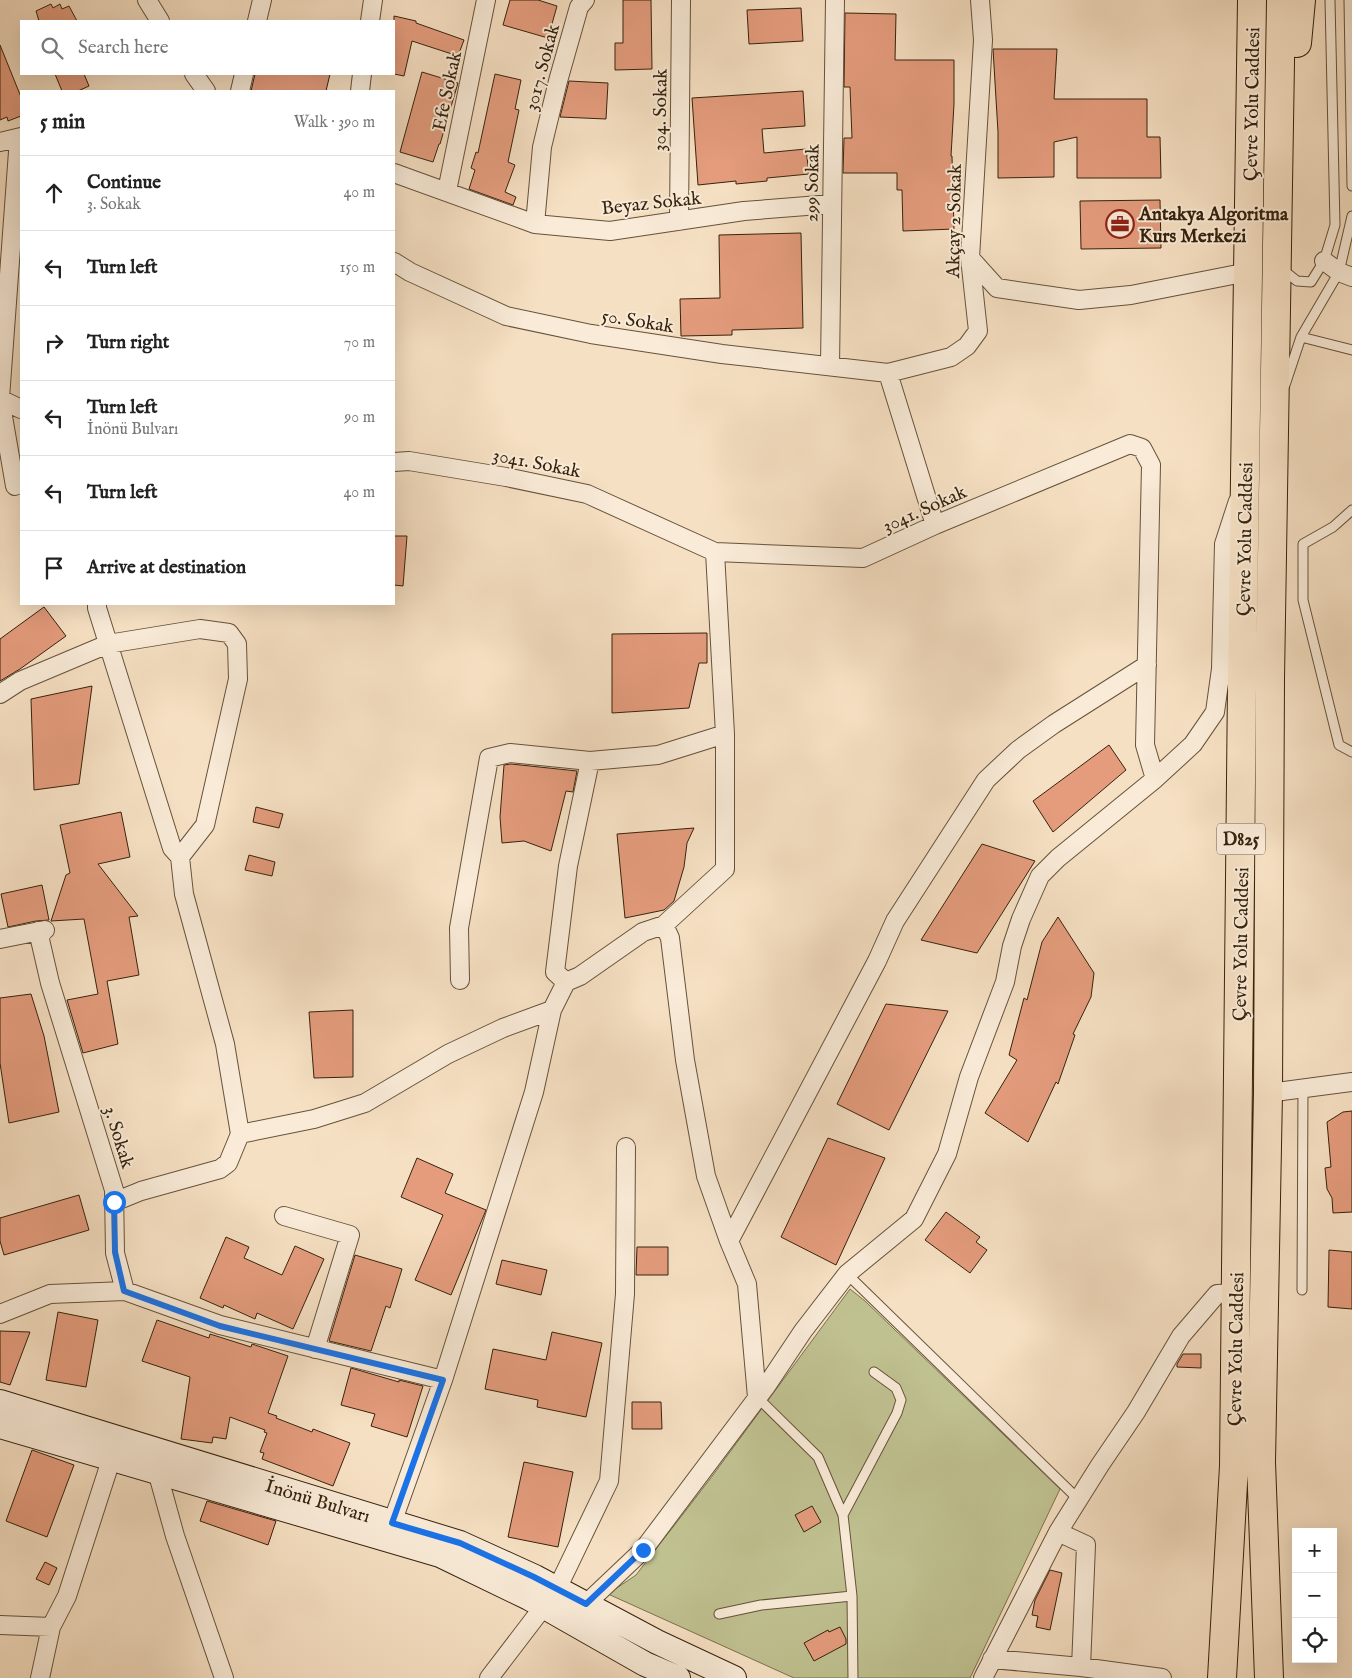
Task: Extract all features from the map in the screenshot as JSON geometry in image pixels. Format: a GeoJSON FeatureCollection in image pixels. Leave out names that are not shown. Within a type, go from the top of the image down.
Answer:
{"type":"FeatureCollection","features":[{"type":"Feature","properties":{"kind":"highway"},"geometry":{"type":"LineString","coordinates":[[1234,0],[1248,260]]}},
{"type":"Feature","properties":{"kind":"highway","name":"Çevre Yolu Caddesi"},"geometry":{"type":"LineString","coordinates":[[1222,1678],[1234,1466],[1252,0]]}},
{"type":"Feature","properties":{"kind":"highway","name":"Çevre Yolu Caddesi"},"geometry":{"type":"LineString","coordinates":[[1270,1678],[1261,1462],[1268,1093],[1270,679],[1281,0]]}},
{"type":"Feature","properties":{"kind":"highway"},"geometry":{"type":"LineString","coordinates":[[1277,254],[1301,0]]}},
{"type":"Feature","properties":{"kind":"main road","name":"İnönü Bulvarı"},"geometry":{"type":"LineString","coordinates":[[0,1402],[113,1449],[157,1471],[440,1556],[551,1598],[586,1604],[656,1642],[734,1678]]}},
{"type":"Feature","properties":{"kind":"main road","name":"İnönü Bulvarı"},"geometry":{"type":"LineString","coordinates":[[0,1426],[113,1449],[392,1523],[460,1543],[551,1598],[646,1664],[678,1678]]}},
{"type":"Feature","properties":{"kind":"street"},"geometry":{"type":"LineString","coordinates":[[147,0],[159,20]]}},
{"type":"Feature","properties":{"kind":"street"},"geometry":{"type":"LineString","coordinates":[[257,20],[262,0]]}},
{"type":"Feature","properties":{"kind":"street"},"geometry":{"type":"LineString","coordinates":[[370,20],[373,0]]}},
{"type":"Feature","properties":{"kind":"street","name":"Efe Sokak"},"geometry":{"type":"LineString","coordinates":[[447,191],[486,0]]}},
{"type":"Feature","properties":{"kind":"street","name":"3017. Sokak"},"geometry":{"type":"LineString","coordinates":[[535,224],[542,147],[563,62],[580,7],[585,0]]}},
{"type":"Feature","properties":{"kind":"street","name":"304. Sokak"},"geometry":{"type":"LineString","coordinates":[[679,221],[681,0]]}},
{"type":"Feature","properties":{"kind":"street","name":"299 Sokak"},"geometry":{"type":"LineString","coordinates":[[830,366],[835,0]]}},
{"type":"Feature","properties":{"kind":"street","name":"Akçay 2 Sokak"},"geometry":{"type":"LineString","coordinates":[[888,373],[950,357],[967,346],[978,331],[970,258],[983,40],[980,0]]}},
{"type":"Feature","properties":{"kind":"street"},"geometry":{"type":"LineString","coordinates":[[195,75],[205,90]]}},
{"type":"Feature","properties":{"kind":"street"},"geometry":{"type":"LineString","coordinates":[[240,90],[244,75]]}},
{"type":"Feature","properties":{"kind":"street"},"geometry":{"type":"LineString","coordinates":[[360,90],[362,75]]}},
{"type":"Feature","properties":{"kind":"street"},"geometry":{"type":"LineString","coordinates":[[0,142],[20,137],[0,399],[15,486]]}},
{"type":"Feature","properties":{"kind":"street","name":"Beyaz Sokak"},"geometry":{"type":"LineString","coordinates":[[395,172],[535,224],[610,231],[744,211],[832,204]]}},
{"type":"Feature","properties":{"kind":"street"},"geometry":{"type":"LineString","coordinates":[[970,258],[997,288],[1079,300],[1131,295],[1248,260]]}},
{"type":"Feature","properties":{"kind":"street"},"geometry":{"type":"LineString","coordinates":[[1324,261],[1345,275]]}},
{"type":"Feature","properties":{"kind":"street","name":"50. Sokak"},"geometry":{"type":"LineString","coordinates":[[395,263],[410,272],[506,316],[591,334],[722,354],[888,373]]}},
{"type":"Feature","properties":{"kind":"street"},"geometry":{"type":"LineString","coordinates":[[888,373],[936,525]]}},
{"type":"Feature","properties":{"kind":"street"},"geometry":{"type":"LineString","coordinates":[[0,399],[20,409]]}},
{"type":"Feature","properties":{"kind":"street","name":"3041. Sokak"},"geometry":{"type":"LineString","coordinates":[[395,462],[409,462],[506,477],[587,494],[715,552],[863,558],[936,525],[1130,444],[1142,448],[1151,464],[1145,745],[1155,779]]}},
{"type":"Feature","properties":{"kind":"street"},"geometry":{"type":"LineString","coordinates":[[586,1604],[643,1550],[758,1397],[803,1331],[847,1274],[914,1219],[947,1154],[969,1077],[1005,982],[1018,928],[1040,876],[1058,858],[1155,779],[1193,744],[1215,712],[1222,669],[1224,544],[1245,480]]}},
{"type":"Feature","properties":{"kind":"street"},"geometry":{"type":"LineString","coordinates":[[392,1523],[443,1380],[534,1092],[552,1010],[566,982],[580,976],[643,932],[664,925],[725,869],[725,734],[715,552]]}},
{"type":"Feature","properties":{"kind":"street"},"geometry":{"type":"LineString","coordinates":[[97,605],[96,608],[172,848],[180,857],[184,894],[225,1044],[240,1134],[228,1163],[220,1169],[141,1191],[114,1202]]}},
{"type":"Feature","properties":{"kind":"street"},"geometry":{"type":"LineString","coordinates":[[0,694],[20,681],[108,644],[200,629],[229,633],[237,644],[238,679],[205,825],[180,857]]}},
{"type":"Feature","properties":{"kind":"street"},"geometry":{"type":"LineString","coordinates":[[729,1241],[877,961],[895,921],[986,780],[1018,750],[1054,724],[1146,665]]}},
{"type":"Feature","properties":{"kind":"street"},"geometry":{"type":"LineString","coordinates":[[460,980],[459,928],[489,758],[510,753],[590,761],[658,755],[725,734]]}},
{"type":"Feature","properties":{"kind":"street"},"geometry":{"type":"LineString","coordinates":[[566,982],[555,972],[568,866],[590,761]]}},
{"type":"Feature","properties":{"kind":"street"},"geometry":{"type":"LineString","coordinates":[[664,925],[670,938],[685,1060],[706,1176],[729,1241],[747,1284],[758,1397]]}},
{"type":"Feature","properties":{"kind":"street","name":"3. Sokak"},"geometry":{"type":"LineString","coordinates":[[0,939],[42,931],[50,983],[114,1190],[115,1252],[124,1291]]}},
{"type":"Feature","properties":{"kind":"street"},"geometry":{"type":"LineString","coordinates":[[240,1134],[314,1119],[365,1103],[448,1054],[503,1028],[552,1010]]}},
{"type":"Feature","properties":{"kind":"street"},"geometry":{"type":"LineString","coordinates":[[1268,1093],[1352,1082]]}},
{"type":"Feature","properties":{"kind":"street"},"geometry":{"type":"LineString","coordinates":[[489,1678],[551,1598],[609,1481],[625,1294],[626,1147]]}},
{"type":"Feature","properties":{"kind":"street"},"geometry":{"type":"LineString","coordinates":[[284,1216],[350,1235],[315,1349]]}},
{"type":"Feature","properties":{"kind":"street"},"geometry":{"type":"LineString","coordinates":[[1,1308],[50,1294],[124,1291],[220,1326],[443,1380]]}},
{"type":"Feature","properties":{"kind":"street"},"geometry":{"type":"LineString","coordinates":[[982,1678],[1058,1532],[1136,1412],[1181,1336],[1217,1294],[1236,1293]]}},
{"type":"Feature","properties":{"kind":"street"},"geometry":{"type":"LineString","coordinates":[[41,1678],[51,1627],[67,1596],[113,1449]]}},
{"type":"Feature","properties":{"kind":"street"},"geometry":{"type":"LineString","coordinates":[[157,1471],[175,1536],[224,1678]]}},
{"type":"Feature","properties":{"kind":"street"},"geometry":{"type":"LineString","coordinates":[[1058,1532],[1086,1545],[1081,1667]]}},
{"type":"Feature","properties":{"kind":"street"},"geometry":{"type":"LineString","coordinates":[[0,1625],[51,1627]]}},
{"type":"Feature","properties":{"kind":"street"},"geometry":{"type":"LineString","coordinates":[[992,1659],[1081,1667],[1162,1678]]}},
{"type":"Feature","properties":{"kind":"lane"},"geometry":{"type":"LineString","coordinates":[[1277,254],[1297,281],[1311,282],[1324,261],[1334,225],[1330,0]]}},
{"type":"Feature","properties":{"kind":"lane"},"geometry":{"type":"LineString","coordinates":[[1349,0],[1352,186]]}},
{"type":"Feature","properties":{"kind":"lane"},"geometry":{"type":"LineString","coordinates":[[1274,416],[1301,338],[1345,275],[1352,216]]}},
{"type":"Feature","properties":{"kind":"lane"},"geometry":{"type":"LineString","coordinates":[[1301,338],[1352,350]]}},
{"type":"Feature","properties":{"kind":"lane"},"geometry":{"type":"LineString","coordinates":[[1352,510],[1333,527],[1303,544],[1303,600],[1339,745],[1352,752]]}},
{"type":"Feature","properties":{"kind":"lane"},"geometry":{"type":"LineString","coordinates":[[1302,1290],[1303,1088]]}},
{"type":"Feature","properties":{"kind":"lane"},"geometry":{"type":"LineString","coordinates":[[847,1274],[1078,1499]]}},
{"type":"Feature","properties":{"kind":"lane"},"geometry":{"type":"LineString","coordinates":[[843,1515],[897,1413],[901,1400],[896,1388],[874,1372]]}},
{"type":"Feature","properties":{"kind":"lane"},"geometry":{"type":"LineString","coordinates":[[758,1397],[818,1457],[843,1515],[852,1596],[853,1678]]}},
{"type":"Feature","properties":{"kind":"lane"},"geometry":{"type":"LineString","coordinates":[[719,1614],[762,1605],[852,1596]]}},
{"type":"Feature","properties":{"kind":"green space"},"geometry":{"type":"Polygon","coordinates":[[[850,1289],[865,1301],[1060,1489],[970,1678],[794,1678],[608,1594],[636,1575],[710,1479],[850,1289]]]}},
{"type":"Feature","properties":{"kind":"building"},"geometry":{"type":"Polygon","coordinates":[[[510,0],[538,0],[557,6],[548,38],[503,25],[510,0]]]}},
{"type":"Feature","properties":{"kind":"building"},"geometry":{"type":"Polygon","coordinates":[[[623,0],[651,0],[652,69],[615,70],[615,43],[623,43],[623,0]]]}},
{"type":"Feature","properties":{"kind":"building"},"geometry":{"type":"Polygon","coordinates":[[[51,4],[53,8],[60,4],[62,9],[69,6],[76,20],[39,20],[36,11],[51,4]]]}},
{"type":"Feature","properties":{"kind":"building"},"geometry":{"type":"Polygon","coordinates":[[[801,8],[803,41],[749,44],[747,10],[801,8]]]}},
{"type":"Feature","properties":{"kind":"building"},"geometry":{"type":"Polygon","coordinates":[[[845,13],[896,14],[895,60],[954,60],[951,156],[954,229],[903,231],[902,190],[897,190],[897,173],[843,173],[844,138],[852,138],[850,87],[844,87],[845,13]]]}},
{"type":"Feature","properties":{"kind":"building"},"geometry":{"type":"Polygon","coordinates":[[[394,16],[416,21],[416,23],[464,40],[458,56],[412,41],[404,76],[395,74],[394,16]]]}},
{"type":"Feature","properties":{"kind":"building"},"geometry":{"type":"Polygon","coordinates":[[[0,45],[20,95],[20,116],[8,121],[7,117],[0,120],[0,45]]]}},
{"type":"Feature","properties":{"kind":"building"},"geometry":{"type":"Polygon","coordinates":[[[993,49],[1057,49],[1054,99],[1147,99],[1147,137],[1160,137],[1161,178],[1077,178],[1077,137],[1054,142],[1054,177],[998,178],[998,132],[993,49]]]}},
{"type":"Feature","properties":{"kind":"building"},"geometry":{"type":"Polygon","coordinates":[[[422,72],[458,83],[433,162],[400,152],[422,72]]]}},
{"type":"Feature","properties":{"kind":"building"},"geometry":{"type":"Polygon","coordinates":[[[495,74],[521,80],[515,109],[519,110],[508,162],[515,165],[505,192],[516,197],[513,205],[469,189],[475,170],[471,168],[476,152],[478,153],[495,74]]]}},
{"type":"Feature","properties":{"kind":"building"},"geometry":{"type":"Polygon","coordinates":[[[55,75],[84,75],[89,86],[80,90],[62,90],[55,75]]]}},
{"type":"Feature","properties":{"kind":"building"},"geometry":{"type":"Polygon","coordinates":[[[255,75],[330,75],[326,90],[251,90],[255,75]]]}},
{"type":"Feature","properties":{"kind":"building"},"geometry":{"type":"Polygon","coordinates":[[[569,81],[608,83],[606,119],[560,117],[569,81]]]}},
{"type":"Feature","properties":{"kind":"building"},"geometry":{"type":"Polygon","coordinates":[[[803,91],[805,126],[762,129],[764,153],[806,149],[809,174],[767,178],[767,181],[736,184],[736,181],[698,185],[692,98],[803,91]]]}},
{"type":"Feature","properties":{"kind":"building","name":"Antakya Algoritma Kurs Merkezi"},"geometry":{"type":"Polygon","coordinates":[[[1160,200],[1161,248],[1081,249],[1080,201],[1160,200]]]}},
{"type":"Feature","properties":{"kind":"building"},"geometry":{"type":"Polygon","coordinates":[[[801,233],[803,328],[732,330],[732,335],[681,336],[680,299],[720,298],[719,235],[801,233]]]}},
{"type":"Feature","properties":{"kind":"building"},"geometry":{"type":"Polygon","coordinates":[[[395,536],[407,536],[403,586],[395,585],[395,536]]]}},
{"type":"Feature","properties":{"kind":"building"},"geometry":{"type":"Polygon","coordinates":[[[44,607],[66,636],[0,681],[0,639],[44,607]]]}},
{"type":"Feature","properties":{"kind":"building"},"geometry":{"type":"Polygon","coordinates":[[[707,633],[707,663],[699,663],[689,708],[612,713],[612,634],[707,633]]]}},
{"type":"Feature","properties":{"kind":"building"},"geometry":{"type":"Polygon","coordinates":[[[92,686],[79,784],[34,790],[31,699],[92,686]]]}},
{"type":"Feature","properties":{"kind":"building"},"geometry":{"type":"Polygon","coordinates":[[[1109,745],[1126,770],[1053,832],[1033,801],[1109,745]]]}},
{"type":"Feature","properties":{"kind":"building"},"geometry":{"type":"Polygon","coordinates":[[[511,764],[577,771],[573,792],[566,791],[551,851],[524,841],[502,843],[500,817],[504,765],[511,764]]]}},
{"type":"Feature","properties":{"kind":"building"},"geometry":{"type":"Polygon","coordinates":[[[256,807],[283,814],[279,828],[253,822],[256,807]]]}},
{"type":"Feature","properties":{"kind":"building"},"geometry":{"type":"Polygon","coordinates":[[[121,812],[130,857],[98,864],[138,916],[129,917],[139,975],[107,981],[118,1044],[83,1053],[67,1000],[98,994],[84,919],[51,921],[66,875],[70,873],[60,825],[121,812]]]}},
{"type":"Feature","properties":{"kind":"building"},"geometry":{"type":"Polygon","coordinates":[[[694,828],[687,843],[684,867],[674,901],[664,910],[625,918],[617,834],[694,828]]]}},
{"type":"Feature","properties":{"kind":"building"},"geometry":{"type":"Polygon","coordinates":[[[982,844],[1035,861],[977,953],[921,940],[982,844]]]}},
{"type":"Feature","properties":{"kind":"building"},"geometry":{"type":"Polygon","coordinates":[[[249,855],[275,862],[272,876],[245,870],[249,855]]]}},
{"type":"Feature","properties":{"kind":"building"},"geometry":{"type":"Polygon","coordinates":[[[42,885],[49,920],[8,927],[1,894],[42,885]]]}},
{"type":"Feature","properties":{"kind":"building"},"geometry":{"type":"Polygon","coordinates":[[[1058,917],[1094,973],[1091,997],[1073,1034],[1075,1035],[1058,1084],[1056,1082],[1028,1142],[985,1113],[1017,1060],[1009,1055],[1024,998],[1027,1000],[1042,942],[1058,917]]]}},
{"type":"Feature","properties":{"kind":"building"},"geometry":{"type":"Polygon","coordinates":[[[31,994],[44,1036],[59,1112],[9,1123],[0,1063],[0,998],[31,994]]]}},
{"type":"Feature","properties":{"kind":"building"},"geometry":{"type":"Polygon","coordinates":[[[886,1004],[948,1011],[889,1130],[837,1104],[886,1004]]]}},
{"type":"Feature","properties":{"kind":"building"},"geometry":{"type":"Polygon","coordinates":[[[353,1010],[353,1077],[314,1078],[309,1012],[353,1010]]]}},
{"type":"Feature","properties":{"kind":"building"},"geometry":{"type":"Polygon","coordinates":[[[1352,1111],[1352,1212],[1333,1213],[1332,1198],[1327,1189],[1325,1168],[1331,1167],[1327,1122],[1343,1112],[1352,1111]]]}},
{"type":"Feature","properties":{"kind":"building"},"geometry":{"type":"Polygon","coordinates":[[[828,1138],[885,1158],[836,1265],[781,1237],[828,1138]]]}},
{"type":"Feature","properties":{"kind":"building"},"geometry":{"type":"Polygon","coordinates":[[[417,1158],[453,1174],[445,1193],[486,1210],[451,1295],[415,1280],[443,1215],[401,1197],[417,1158]]]}},
{"type":"Feature","properties":{"kind":"building"},"geometry":{"type":"Polygon","coordinates":[[[79,1195],[89,1230],[4,1255],[0,1241],[0,1218],[79,1195]]]}},
{"type":"Feature","properties":{"kind":"building"},"geometry":{"type":"Polygon","coordinates":[[[946,1212],[980,1237],[976,1242],[987,1250],[970,1273],[925,1240],[946,1212]]]}},
{"type":"Feature","properties":{"kind":"building"},"geometry":{"type":"Polygon","coordinates":[[[226,1237],[249,1247],[244,1258],[282,1275],[295,1246],[324,1259],[293,1329],[257,1313],[255,1319],[224,1305],[223,1308],[200,1298],[226,1237]]]}},
{"type":"Feature","properties":{"kind":"building"},"geometry":{"type":"Polygon","coordinates":[[[637,1247],[668,1247],[668,1275],[636,1275],[637,1247]]]}},
{"type":"Feature","properties":{"kind":"building"},"geometry":{"type":"Polygon","coordinates":[[[1329,1250],[1352,1252],[1352,1309],[1328,1307],[1329,1250]]]}},
{"type":"Feature","properties":{"kind":"building"},"geometry":{"type":"Polygon","coordinates":[[[355,1255],[402,1269],[390,1308],[386,1306],[371,1351],[329,1341],[355,1255]]]}},
{"type":"Feature","properties":{"kind":"building"},"geometry":{"type":"Polygon","coordinates":[[[502,1260],[547,1270],[541,1295],[496,1284],[502,1260]]]}},
{"type":"Feature","properties":{"kind":"building"},"geometry":{"type":"Polygon","coordinates":[[[58,1312],[98,1320],[86,1387],[46,1380],[58,1312]]]}},
{"type":"Feature","properties":{"kind":"building"},"geometry":{"type":"Polygon","coordinates":[[[157,1320],[209,1338],[210,1334],[251,1347],[252,1344],[288,1356],[268,1413],[312,1432],[313,1429],[350,1443],[333,1486],[262,1459],[264,1453],[260,1452],[267,1433],[264,1432],[265,1430],[230,1417],[226,1439],[213,1437],[212,1443],[181,1439],[190,1377],[142,1361],[157,1320]]]}},
{"type":"Feature","properties":{"kind":"building"},"geometry":{"type":"Polygon","coordinates":[[[0,1331],[30,1332],[10,1385],[0,1382],[0,1331]]]}},
{"type":"Feature","properties":{"kind":"building"},"geometry":{"type":"Polygon","coordinates":[[[552,1332],[602,1343],[586,1417],[537,1407],[538,1400],[485,1389],[493,1349],[546,1360],[552,1332]]]}},
{"type":"Feature","properties":{"kind":"building"},"geometry":{"type":"Polygon","coordinates":[[[1183,1354],[1201,1354],[1201,1368],[1177,1367],[1183,1354]]]}},
{"type":"Feature","properties":{"kind":"building"},"geometry":{"type":"Polygon","coordinates":[[[351,1368],[399,1382],[399,1380],[423,1386],[407,1437],[371,1426],[375,1414],[341,1405],[351,1368]]]}},
{"type":"Feature","properties":{"kind":"building"},"geometry":{"type":"Polygon","coordinates":[[[632,1402],[661,1402],[662,1429],[632,1429],[632,1402]]]}},
{"type":"Feature","properties":{"kind":"building"},"geometry":{"type":"Polygon","coordinates":[[[32,1450],[74,1465],[47,1537],[6,1521],[32,1450]]]}},
{"type":"Feature","properties":{"kind":"building"},"geometry":{"type":"Polygon","coordinates":[[[524,1462],[573,1472],[558,1547],[508,1537],[524,1462]]]}},
{"type":"Feature","properties":{"kind":"building"},"geometry":{"type":"Polygon","coordinates":[[[207,1501],[276,1521],[268,1545],[200,1521],[207,1501]]]}},
{"type":"Feature","properties":{"kind":"building"},"geometry":{"type":"Polygon","coordinates":[[[812,1506],[821,1522],[804,1532],[795,1515],[812,1506]]]}},
{"type":"Feature","properties":{"kind":"building"},"geometry":{"type":"Polygon","coordinates":[[[45,1562],[57,1568],[49,1585],[36,1579],[45,1562]]]}},
{"type":"Feature","properties":{"kind":"building"},"geometry":{"type":"Polygon","coordinates":[[[1050,1570],[1062,1573],[1050,1630],[1036,1627],[1038,1616],[1032,1615],[1035,1600],[1050,1570]]]}},
{"type":"Feature","properties":{"kind":"building"},"geometry":{"type":"Polygon","coordinates":[[[840,1627],[846,1639],[846,1644],[814,1661],[804,1643],[828,1630],[829,1632],[840,1627]]]}},
{"type":"Feature","properties":{"kind":"place","name":"Antakya Algoritma Kurs Merkezi"},"geometry":{"type":"Point","coordinates":[1120,224]}},
{"type":"Feature","properties":{"kind":"route"},"geometry":{"type":"LineString","coordinates":[[114,1202],[115,1252],[124,1291],[220,1326],[443,1380],[392,1523],[460,1543],[534,1577],[586,1604],[643,1550]]}}]}
